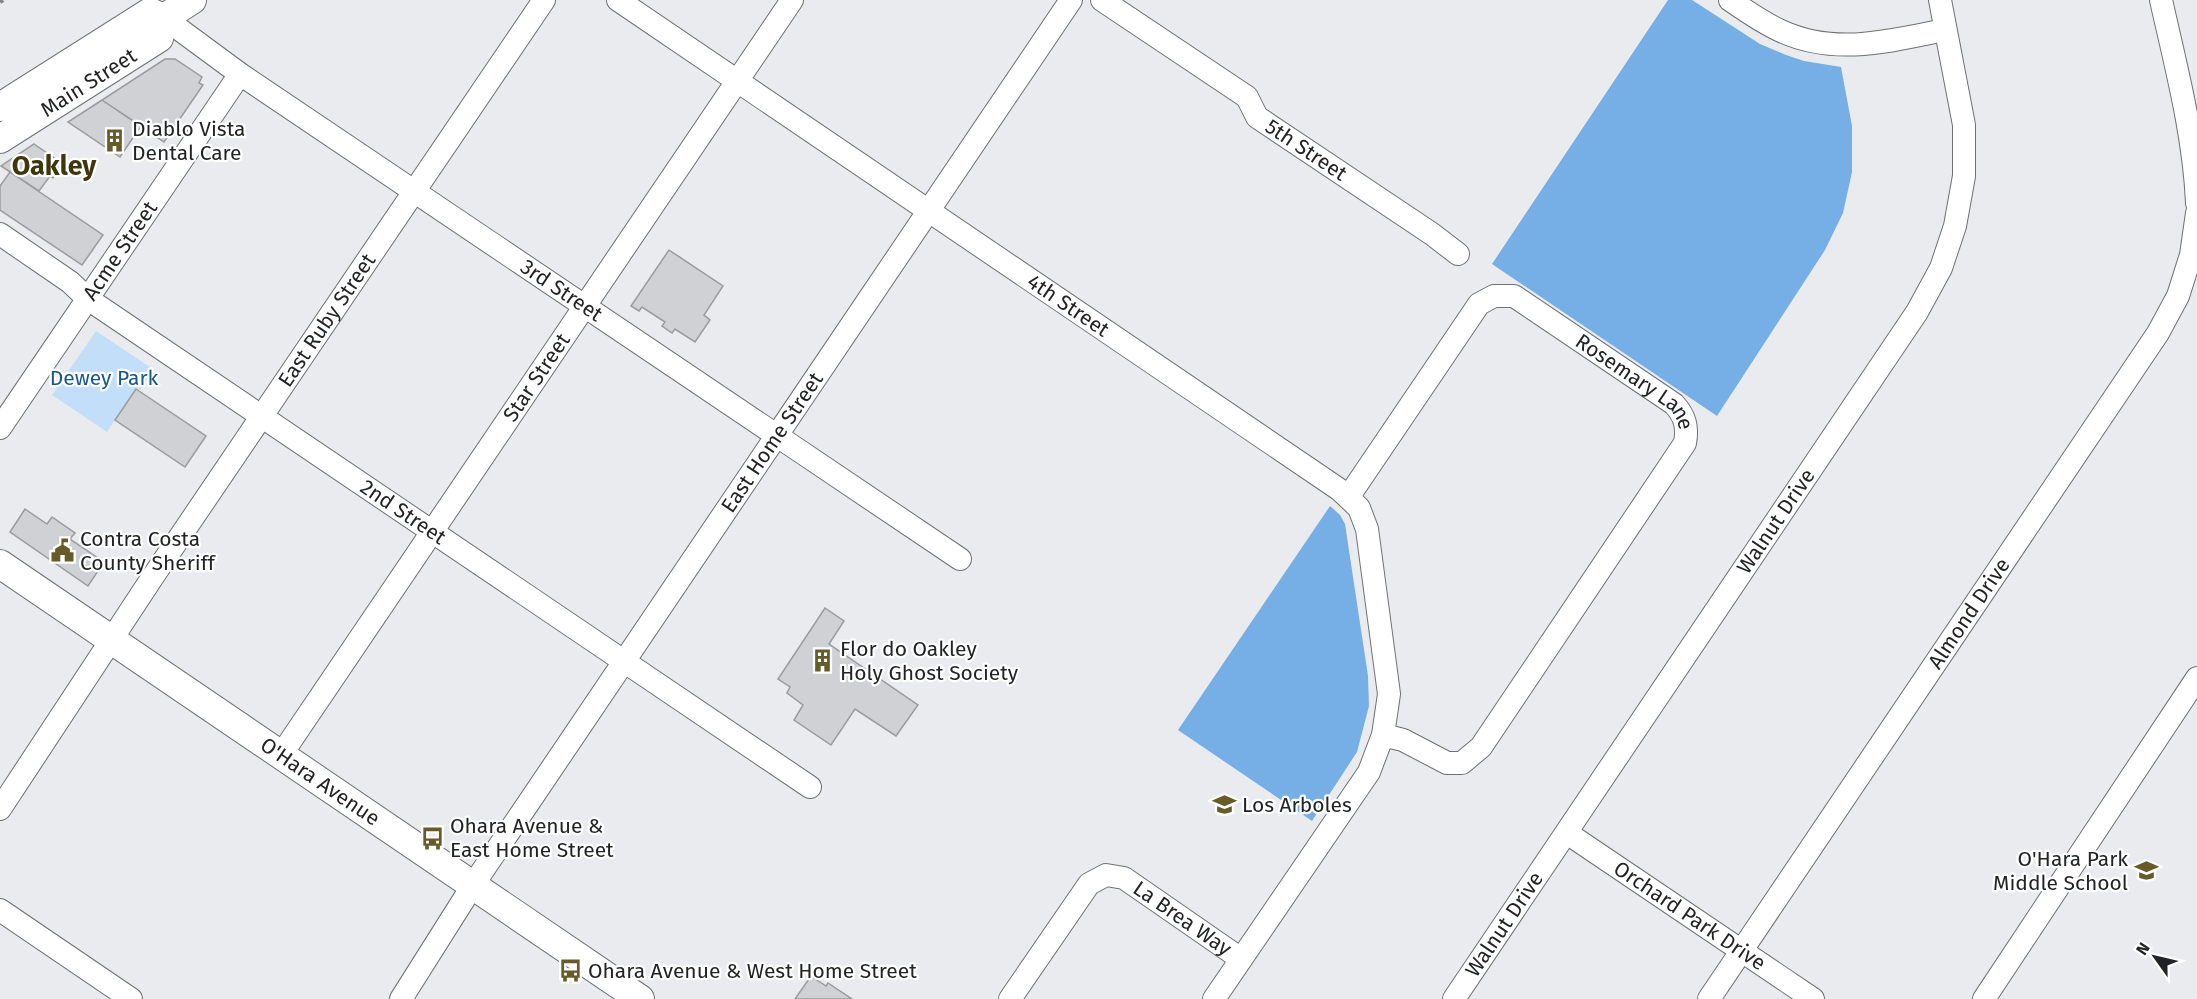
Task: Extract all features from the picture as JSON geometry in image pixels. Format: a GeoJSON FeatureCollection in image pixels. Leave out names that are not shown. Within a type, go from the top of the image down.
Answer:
{"type":"FeatureCollection","features":[{"type":"Feature","properties":{"kind":"main road","name":"Main Street"},"geometry":{"type":"LineString","coordinates":[[0,140],[159,38],[164,18],[192,0]]}},
{"type":"Feature","properties":{"kind":"main road","name":"Main Street"},"geometry":{"type":"LineString","coordinates":[[0,107],[150,12],[164,18]]}},
{"type":"Feature","properties":{"kind":"main road","name":"O'Hara Avenue"},"geometry":{"type":"LineString","coordinates":[[0,564],[640,999]]}},
{"type":"Feature","properties":{"kind":"street","name":"East Ruby Street"},"geometry":{"type":"LineString","coordinates":[[0,809],[261,416],[544,0]]}},
{"type":"Feature","properties":{"kind":"street","name":"4th Street"},"geometry":{"type":"LineString","coordinates":[[618,0],[1349,496],[1359,508],[1367,529],[1389,694],[1383,735],[1369,772],[1214,999]]}},
{"type":"Feature","properties":{"kind":"street","name":"Star Street"},"geometry":{"type":"LineString","coordinates":[[281,755],[792,0]]}},
{"type":"Feature","properties":{"kind":"street","name":"East Home Street"},"geometry":{"type":"LineString","coordinates":[[401,999],[473,885],[1071,0]]}},
{"type":"Feature","properties":{"kind":"street","name":"5th Street"},"geometry":{"type":"LineString","coordinates":[[1102,0],[1247,97],[1257,117],[1432,234],[1458,254]]}},
{"type":"Feature","properties":{"kind":"street"},"geometry":{"type":"LineString","coordinates":[[1730,0],[1782,32],[1817,43],[1853,46],[1945,30]]}},
{"type":"Feature","properties":{"kind":"street","name":"Walnut Drive"},"geometry":{"type":"LineString","coordinates":[[1455,999],[1917,312],[1941,268],[1955,225],[1964,176],[1964,125],[1940,0]]}},
{"type":"Feature","properties":{"kind":"street"},"geometry":{"type":"LineString","coordinates":[[2161,0],[2190,98],[2197,203]]}},
{"type":"Feature","properties":{"kind":"street","name":"3rd Street"},"geometry":{"type":"LineString","coordinates":[[164,18],[240,74],[960,559]]}},
{"type":"Feature","properties":{"kind":"street","name":"Acme Street"},"geometry":{"type":"LineString","coordinates":[[0,428],[240,74]]}},
{"type":"Feature","properties":{"kind":"street","name":"Almond Drive"},"geometry":{"type":"LineString","coordinates":[[1709,999],[2158,333],[2178,296],[2191,255],[2197,213]]}},
{"type":"Feature","properties":{"kind":"street","name":"2nd Street"},"geometry":{"type":"LineString","coordinates":[[0,234],[70,282],[88,298],[810,787]]}},
{"type":"Feature","properties":{"kind":"street","name":"Rosemary Lane"},"geometry":{"type":"LineString","coordinates":[[1349,496],[1479,304],[1494,296],[1514,296],[1674,404],[1683,414],[1688,431],[1685,443],[1481,747],[1462,764],[1447,762],[1403,740],[1383,735]]}},
{"type":"Feature","properties":{"kind":"street"},"geometry":{"type":"LineString","coordinates":[[1984,999],[2197,678]]}},
{"type":"Feature","properties":{"kind":"street","name":"Orchard Park Drive"},"geometry":{"type":"LineString","coordinates":[[1567,832],[1813,999]]}},
{"type":"Feature","properties":{"kind":"street","name":"La Brea Way"},"geometry":{"type":"LineString","coordinates":[[1010,999],[1089,884],[1106,875],[1124,878],[1241,959]]}},
{"type":"Feature","properties":{"kind":"street"},"geometry":{"type":"LineString","coordinates":[[0,910],[131,999]]}},
{"type":"Feature","properties":{"kind":"green space","name":"Dewey Park"},"geometry":{"type":"Polygon","coordinates":[[[96,331],[154,370],[140,390],[136,388],[107,432],[52,395],[96,331]]]}},
{"type":"Feature","properties":{"kind":"water"},"geometry":{"type":"Polygon","coordinates":[[[1668,0],[1692,0],[1760,44],[1786,55],[1804,61],[1841,67],[1852,126],[1852,172],[1843,213],[1825,250],[1717,416],[1492,264],[1668,0]]]}},
{"type":"Feature","properties":{"kind":"water"},"geometry":{"type":"Polygon","coordinates":[[[1330,506],[1340,515],[1345,524],[1368,676],[1369,706],[1357,752],[1312,821],[1178,730],[1330,506]]]}},
{"type":"Feature","properties":{"kind":"building"},"geometry":{"type":"Polygon","coordinates":[[[165,59],[175,59],[202,77],[199,83],[203,85],[164,142],[102,100],[165,59]]]}},
{"type":"Feature","properties":{"kind":"building","name":"Diablo Vista Dental Care"},"geometry":{"type":"Polygon","coordinates":[[[102,100],[141,126],[120,157],[68,122],[102,100]]]}},
{"type":"Feature","properties":{"kind":"building"},"geometry":{"type":"Polygon","coordinates":[[[34,144],[63,164],[53,178],[50,176],[39,191],[1,166],[34,144]]]}},
{"type":"Feature","properties":{"kind":"building"},"geometry":{"type":"Polygon","coordinates":[[[10,172],[103,235],[82,265],[0,210],[0,186],[10,172]]]}},
{"type":"Feature","properties":{"kind":"building"},"geometry":{"type":"Polygon","coordinates":[[[669,250],[723,286],[704,315],[710,320],[695,342],[675,329],[672,333],[662,326],[665,322],[642,307],[639,311],[631,306],[669,250]]]}},
{"type":"Feature","properties":{"kind":"building"},"geometry":{"type":"Polygon","coordinates":[[[136,389],[206,436],[185,467],[115,420],[136,389]]]}},
{"type":"Feature","properties":{"kind":"building","name":"Contra Costa County Sheriff"},"geometry":{"type":"Polygon","coordinates":[[[25,509],[47,524],[52,517],[75,533],[70,539],[104,562],[88,586],[10,532],[25,509]]]}},
{"type":"Feature","properties":{"kind":"building","name":"Flor do Oakley Holy Ghost Society"},"geometry":{"type":"Polygon","coordinates":[[[825,608],[844,621],[829,644],[918,705],[896,736],[855,709],[831,745],[794,720],[803,705],[787,693],[790,687],[778,679],[825,608]]]}},
{"type":"Feature","properties":{"kind":"building"},"geometry":{"type":"Polygon","coordinates":[[[811,976],[826,986],[828,983],[852,999],[795,999],[811,976]]]}},
{"type":"Feature","properties":{"kind":"place","name":"Diablo Vista Dental Care"},"geometry":{"type":"Point","coordinates":[114,141]}},
{"type":"Feature","properties":{"kind":"place","name":"Contra Costa County Sheriff"},"geometry":{"type":"Point","coordinates":[62,551]}},
{"type":"Feature","properties":{"kind":"place","name":"Flor do Oakley Holy Ghost Society"},"geometry":{"type":"Point","coordinates":[822,661]}},
{"type":"Feature","properties":{"kind":"place","name":"Los Arboles"},"geometry":{"type":"Point","coordinates":[1224,805]}},
{"type":"Feature","properties":{"kind":"place","name":"Ohara Avenue & East Home Street"},"geometry":{"type":"Point","coordinates":[432,838]}},
{"type":"Feature","properties":{"kind":"place","name":"O'Hara Park Middle School"},"geometry":{"type":"Point","coordinates":[2146,871]}},
{"type":"Feature","properties":{"kind":"place","name":"Ohara Avenue & West Home Street"},"geometry":{"type":"Point","coordinates":[570,971]}},
{"type":"Feature","properties":{"kind":"district","name":"Oakley"},"geometry":{"type":"Point","coordinates":[54,166]}}]}
